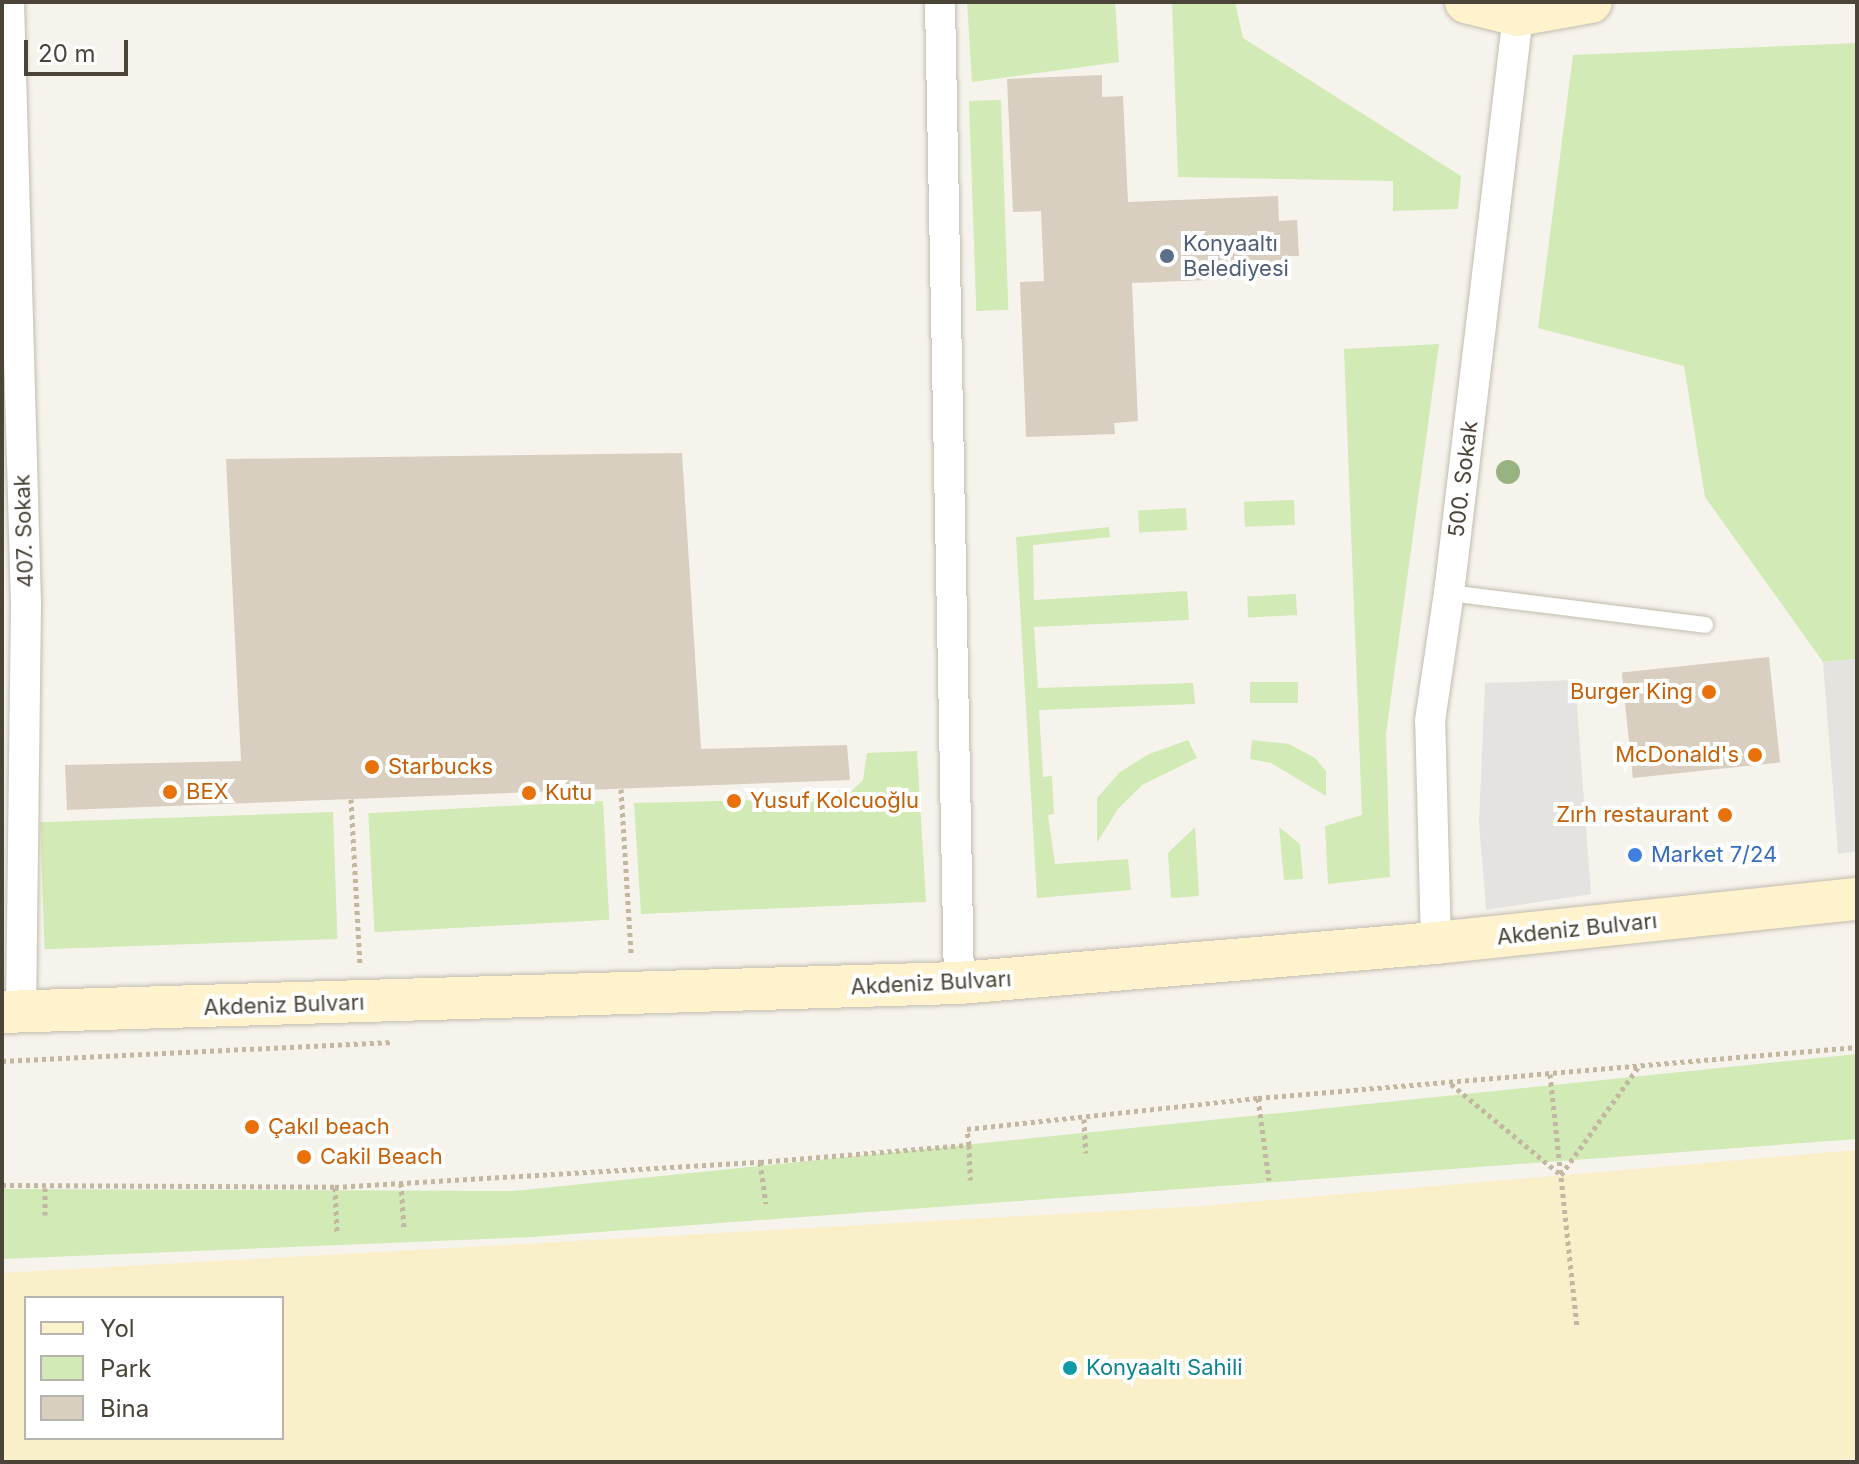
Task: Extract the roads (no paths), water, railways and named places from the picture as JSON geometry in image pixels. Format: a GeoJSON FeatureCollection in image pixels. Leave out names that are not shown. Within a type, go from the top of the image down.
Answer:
{"type":"FeatureCollection","features":[{"type":"Feature","properties":{"kind":"main road"},"geometry":{"type":"LineString","coordinates":[[1466,2],[1518,15],[1591,2]]}},
{"type":"Feature","properties":{"kind":"main road","name":"Akdeniz Bulvarı"},"geometry":{"type":"LineString","coordinates":[[12,1012],[959,983],[1436,943],[1857,899]]}},
{"type":"Feature","properties":{"kind":"street","name":"407. Sokak"},"geometry":{"type":"LineString","coordinates":[[9,2],[26,604],[12,1012]]}},
{"type":"Feature","properties":{"kind":"street"},"geometry":{"type":"LineString","coordinates":[[940,2],[959,983]]}},
{"type":"Feature","properties":{"kind":"street","name":"500. Sokak"},"geometry":{"type":"LineString","coordinates":[[1436,943],[1430,721],[1449,593],[1518,15]]}},
{"type":"Feature","properties":{"kind":"lane"},"geometry":{"type":"LineString","coordinates":[[1449,593],[1705,625]]}},
{"type":"Feature","properties":{"kind":"place","name":"Konyaaltı Belediyesi"},"geometry":{"type":"Point","coordinates":[1167,256]}},
{"type":"Feature","properties":{"kind":"place","name":"Burger King"},"geometry":{"type":"Point","coordinates":[1709,692]}},
{"type":"Feature","properties":{"kind":"place","name":"McDonald's"},"geometry":{"type":"Point","coordinates":[1755,755]}},
{"type":"Feature","properties":{"kind":"place","name":"Starbucks"},"geometry":{"type":"Point","coordinates":[372,767]}},
{"type":"Feature","properties":{"kind":"place","name":"BEX"},"geometry":{"type":"Point","coordinates":[170,792]}},
{"type":"Feature","properties":{"kind":"place","name":"Kutu"},"geometry":{"type":"Point","coordinates":[529,793]}},
{"type":"Feature","properties":{"kind":"place","name":"Yusuf Kolcuoğlu"},"geometry":{"type":"Point","coordinates":[734,801]}},
{"type":"Feature","properties":{"kind":"place","name":"Zırh restaurant"},"geometry":{"type":"Point","coordinates":[1725,815]}},
{"type":"Feature","properties":{"kind":"place","name":"Market 7/24"},"geometry":{"type":"Point","coordinates":[1635,855]}},
{"type":"Feature","properties":{"kind":"place","name":"Çakıl beach"},"geometry":{"type":"Point","coordinates":[252,1127]}},
{"type":"Feature","properties":{"kind":"place","name":"Cakil Beach"},"geometry":{"type":"Point","coordinates":[304,1157]}},
{"type":"Feature","properties":{"kind":"place","name":"Konyaaltı Sahili"},"geometry":{"type":"Point","coordinates":[1070,1368]}}]}
